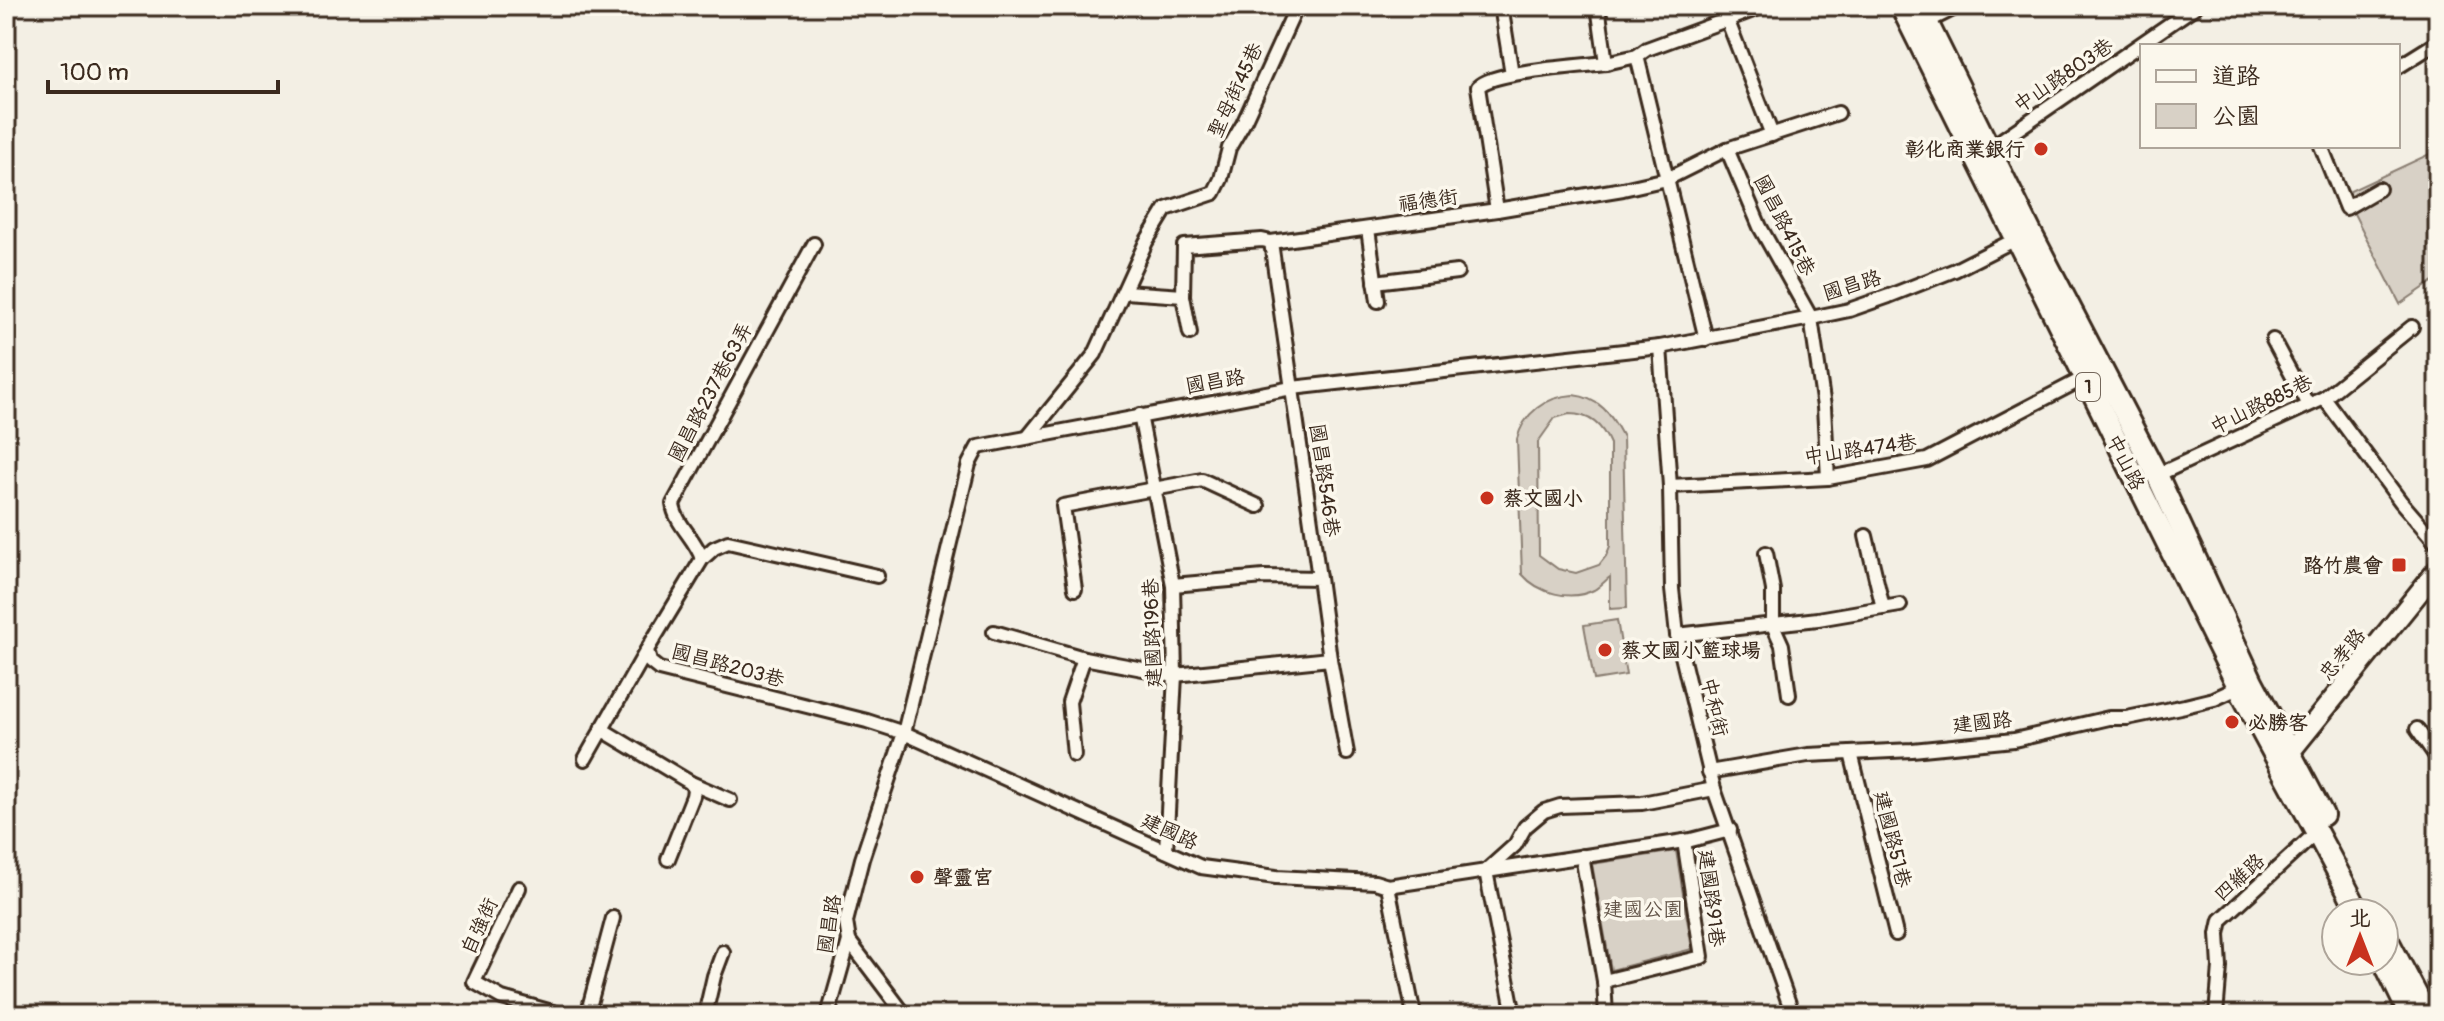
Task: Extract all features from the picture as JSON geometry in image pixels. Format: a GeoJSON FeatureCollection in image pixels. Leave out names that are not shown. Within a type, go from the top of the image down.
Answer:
{"type":"FeatureCollection","features":[{"type":"Feature","properties":{"kind":"main road","name":"中山路"},"geometry":{"type":"LineString","coordinates":[[1901,6],[2157,475],[2245,684]]}},
{"type":"Feature","properties":{"kind":"main road","name":"中山路"},"geometry":{"type":"LineString","coordinates":[[1923,14],[1990,148],[2084,378],[2284,759],[2351,897]]}},
{"type":"Feature","properties":{"kind":"main road","name":"中山路"},"geometry":{"type":"LineString","coordinates":[[2284,759],[2365,897]]}},
{"type":"Feature","properties":{"kind":"main road"},"geometry":{"type":"LineString","coordinates":[[2400,964],[2427,1015]]}},
{"type":"Feature","properties":{"kind":"main road"},"geometry":{"type":"LineString","coordinates":[[2391,977],[2410,1015]]}},
{"type":"Feature","properties":{"kind":"street","name":"聖母街45巷"},"geometry":{"type":"LineString","coordinates":[[1027,437],[1095,354],[1146,242],[1166,209],[1214,193],[1229,148],[1297,6]]}},
{"type":"Feature","properties":{"kind":"street"},"geometry":{"type":"LineString","coordinates":[[1501,6],[1512,74]]}},
{"type":"Feature","properties":{"kind":"street"},"geometry":{"type":"LineString","coordinates":[[1598,6],[1606,63]]}},
{"type":"Feature","properties":{"kind":"street"},"geometry":{"type":"LineString","coordinates":[[1497,210],[1478,87],[1483,81],[1637,56],[1647,49],[1764,6]]}},
{"type":"Feature","properties":{"kind":"street"},"geometry":{"type":"LineString","coordinates":[[1923,14],[1959,6]]}},
{"type":"Feature","properties":{"kind":"street","name":"中山路803巷"},"geometry":{"type":"LineString","coordinates":[[2141,44],[2196,6]]}},
{"type":"Feature","properties":{"kind":"street"},"geometry":{"type":"LineString","coordinates":[[1727,19],[1772,135]]}},
{"type":"Feature","properties":{"kind":"street"},"geometry":{"type":"LineString","coordinates":[[2400,66],[2438,42]]}},
{"type":"Feature","properties":{"kind":"street","name":"中山路803巷"},"geometry":{"type":"LineString","coordinates":[[1990,148],[2140,45]]}},
{"type":"Feature","properties":{"kind":"street"},"geometry":{"type":"LineString","coordinates":[[1637,56],[1706,339]]}},
{"type":"Feature","properties":{"kind":"street","name":"福德街"},"geometry":{"type":"LineString","coordinates":[[1183,296],[1184,246],[1262,240],[1271,242],[1623,189],[1667,179],[1727,149],[1838,113]]}},
{"type":"Feature","properties":{"kind":"street"},"geometry":{"type":"LineString","coordinates":[[2322,148],[2346,208],[2379,189]]}},
{"type":"Feature","properties":{"kind":"street","name":"國昌路415巷"},"geometry":{"type":"LineString","coordinates":[[1727,149],[1760,227],[1811,318]]}},
{"type":"Feature","properties":{"kind":"street"},"geometry":{"type":"LineString","coordinates":[[1368,229],[1378,301]]}},
{"type":"Feature","properties":{"kind":"street","name":"國昌路"},"geometry":{"type":"LineString","coordinates":[[828,1015],[849,941],[846,922],[862,859],[904,733],[969,464],[978,447],[1292,388],[1660,347],[1811,318],[1849,310],[1955,270],[2024,236]]}},
{"type":"Feature","properties":{"kind":"street"},"geometry":{"type":"LineString","coordinates":[[1271,242],[1292,388]]}},
{"type":"Feature","properties":{"kind":"street","name":"國昌路237巷63弄"},"geometry":{"type":"LineString","coordinates":[[702,559],[698,546],[674,514],[673,504],[814,244]]}},
{"type":"Feature","properties":{"kind":"street"},"geometry":{"type":"LineString","coordinates":[[1375,282],[1457,272]]}},
{"type":"Feature","properties":{"kind":"street"},"geometry":{"type":"LineString","coordinates":[[1125,292],[1183,296],[1190,333]]}},
{"type":"Feature","properties":{"kind":"street"},"geometry":{"type":"LineString","coordinates":[[1811,318],[1825,421],[1828,478]]}},
{"type":"Feature","properties":{"kind":"street","name":"中山路885巷"},"geometry":{"type":"LineString","coordinates":[[2157,475],[2324,398],[2412,327]]}},
{"type":"Feature","properties":{"kind":"street"},"geometry":{"type":"LineString","coordinates":[[2273,340],[2308,405]]}},
{"type":"Feature","properties":{"kind":"street","name":"中和街"},"geometry":{"type":"LineString","coordinates":[[1660,347],[1677,635],[1714,789],[1793,1015]]}},
{"type":"Feature","properties":{"kind":"street","name":"中山路474巷"},"geometry":{"type":"LineString","coordinates":[[1670,486],[1828,478],[1927,460],[2084,378]]}},
{"type":"Feature","properties":{"kind":"street","name":"國昌路546巷"},"geometry":{"type":"LineString","coordinates":[[1292,388],[1330,659],[1347,753]]}},
{"type":"Feature","properties":{"kind":"street"},"geometry":{"type":"LineString","coordinates":[[2324,398],[2401,502],[2438,545]]}},
{"type":"Feature","properties":{"kind":"street","name":"建國路196巷"},"geometry":{"type":"LineString","coordinates":[[1140,415],[1173,585],[1175,675],[1166,851]]}},
{"type":"Feature","properties":{"kind":"street"},"geometry":{"type":"LineString","coordinates":[[1075,589],[1063,506],[1202,480],[1258,506]]}},
{"type":"Feature","properties":{"kind":"street"},"geometry":{"type":"LineString","coordinates":[[1866,536],[1883,608]]}},
{"type":"Feature","properties":{"kind":"street"},"geometry":{"type":"LineString","coordinates":[[702,559],[714,548],[728,542],[877,576]]}},
{"type":"Feature","properties":{"kind":"street"},"geometry":{"type":"LineString","coordinates":[[1766,553],[1773,590],[1773,625],[1782,645],[1789,695]]}},
{"type":"Feature","properties":{"kind":"street","name":"國昌路203巷"},"geometry":{"type":"LineString","coordinates":[[702,559],[647,650],[650,662],[659,669],[904,733]]}},
{"type":"Feature","properties":{"kind":"street","name":"忠孝路"},"geometry":{"type":"LineString","coordinates":[[2284,759],[2438,569]]}},
{"type":"Feature","properties":{"kind":"street"},"geometry":{"type":"LineString","coordinates":[[1173,585],[1264,577],[1319,578]]}},
{"type":"Feature","properties":{"kind":"street"},"geometry":{"type":"LineString","coordinates":[[1677,635],[1818,619],[1900,605]]}},
{"type":"Feature","properties":{"kind":"street"},"geometry":{"type":"LineString","coordinates":[[994,632],[1084,658],[1175,675],[1330,659]]}},
{"type":"Feature","properties":{"kind":"street"},"geometry":{"type":"LineString","coordinates":[[585,759],[647,650]]}},
{"type":"Feature","properties":{"kind":"street"},"geometry":{"type":"LineString","coordinates":[[1074,755],[1069,702],[1084,658]]}},
{"type":"Feature","properties":{"kind":"street","name":"建國路"},"geometry":{"type":"LineString","coordinates":[[1709,772],[1767,761],[2014,740],[2109,718],[2127,718],[2214,699],[2245,684]]}},
{"type":"Feature","properties":{"kind":"street"},"geometry":{"type":"LineString","coordinates":[[601,729],[691,783],[730,800]]}},
{"type":"Feature","properties":{"kind":"street"},"geometry":{"type":"LineString","coordinates":[[2417,729],[2438,759]]}},
{"type":"Feature","properties":{"kind":"street","name":"建國路"},"geometry":{"type":"LineString","coordinates":[[904,733],[1201,867],[1276,877],[1375,882],[1388,886],[1684,841],[1730,830]]}},
{"type":"Feature","properties":{"kind":"street","name":"建國路51巷"},"geometry":{"type":"LineString","coordinates":[[1851,753],[1896,934]]}},
{"type":"Feature","properties":{"kind":"street"},"geometry":{"type":"LineString","coordinates":[[668,859],[693,796],[691,783]]}},
{"type":"Feature","properties":{"kind":"street"},"geometry":{"type":"LineString","coordinates":[[1514,1015],[1486,871],[1515,845],[1525,827],[1544,811],[1560,806],[1642,803],[1714,789]]}},
{"type":"Feature","properties":{"kind":"street","name":"四維路"},"geometry":{"type":"LineString","coordinates":[[2216,1015],[2221,920],[2318,831]]}},
{"type":"Feature","properties":{"kind":"street","name":"建國路91巷"},"geometry":{"type":"LineString","coordinates":[[1604,981],[1702,957],[1684,841]]}},
{"type":"Feature","properties":{"kind":"street"},"geometry":{"type":"LineString","coordinates":[[1582,856],[1604,981],[1606,1015]]}},
{"type":"Feature","properties":{"kind":"street"},"geometry":{"type":"LineString","coordinates":[[1388,886],[1414,1015]]}},
{"type":"Feature","properties":{"kind":"street","name":"自強街"},"geometry":{"type":"LineString","coordinates":[[519,888],[474,982],[502,998],[563,1015]]}},
{"type":"Feature","properties":{"kind":"street"},"geometry":{"type":"LineString","coordinates":[[587,1015],[613,918]]}},
{"type":"Feature","properties":{"kind":"street"},"geometry":{"type":"LineString","coordinates":[[849,941],[905,1015]]}},
{"type":"Feature","properties":{"kind":"street"},"geometry":{"type":"LineString","coordinates":[[705,1015],[723,952]]}},
{"type":"Feature","properties":{"kind":"green space"},"geometry":{"type":"Polygon","coordinates":[[[2438,150],[2438,278],[2400,304],[2344,194],[2438,150]]]}},
{"type":"Feature","properties":{"kind":"green space"},"geometry":{"type":"Polygon","coordinates":[[[1563,396],[1582,397],[1598,404],[1609,414],[1623,437],[1627,608],[1610,609],[1610,577],[1585,594],[1565,595],[1545,591],[1522,574],[1517,439],[1530,414],[1545,403],[1563,396]],[[1569,414],[1555,418],[1538,442],[1539,555],[1558,569],[1576,573],[1599,565],[1610,546],[1610,444],[1594,422],[1569,414]]]}},
{"type":"Feature","properties":{"kind":"green space","name":"蔡文國小籃球場"},"geometry":{"type":"Polygon","coordinates":[[[1617,620],[1626,675],[1594,680],[1584,625],[1617,620]]]}},
{"type":"Feature","properties":{"kind":"green space","name":"建國公園"},"geometry":{"type":"Polygon","coordinates":[[[1676,851],[1692,949],[1611,970],[1592,864],[1676,851]]]}},
{"type":"Feature","properties":{"kind":"place","name":"彰化商業銀行"},"geometry":{"type":"Point","coordinates":[2041,149]}},
{"type":"Feature","properties":{"kind":"place","name":"蔡文國小"},"geometry":{"type":"Point","coordinates":[1487,498]}},
{"type":"Feature","properties":{"kind":"place","name":"路竹農會"},"geometry":{"type":"Point","coordinates":[2399,565]}},
{"type":"Feature","properties":{"kind":"place","name":"蔡文國小籃球場"},"geometry":{"type":"Point","coordinates":[1605,650]}},
{"type":"Feature","properties":{"kind":"place","name":"必勝客"},"geometry":{"type":"Point","coordinates":[2232,722]}},
{"type":"Feature","properties":{"kind":"place","name":"聲靈宮"},"geometry":{"type":"Point","coordinates":[917,877]}}]}
